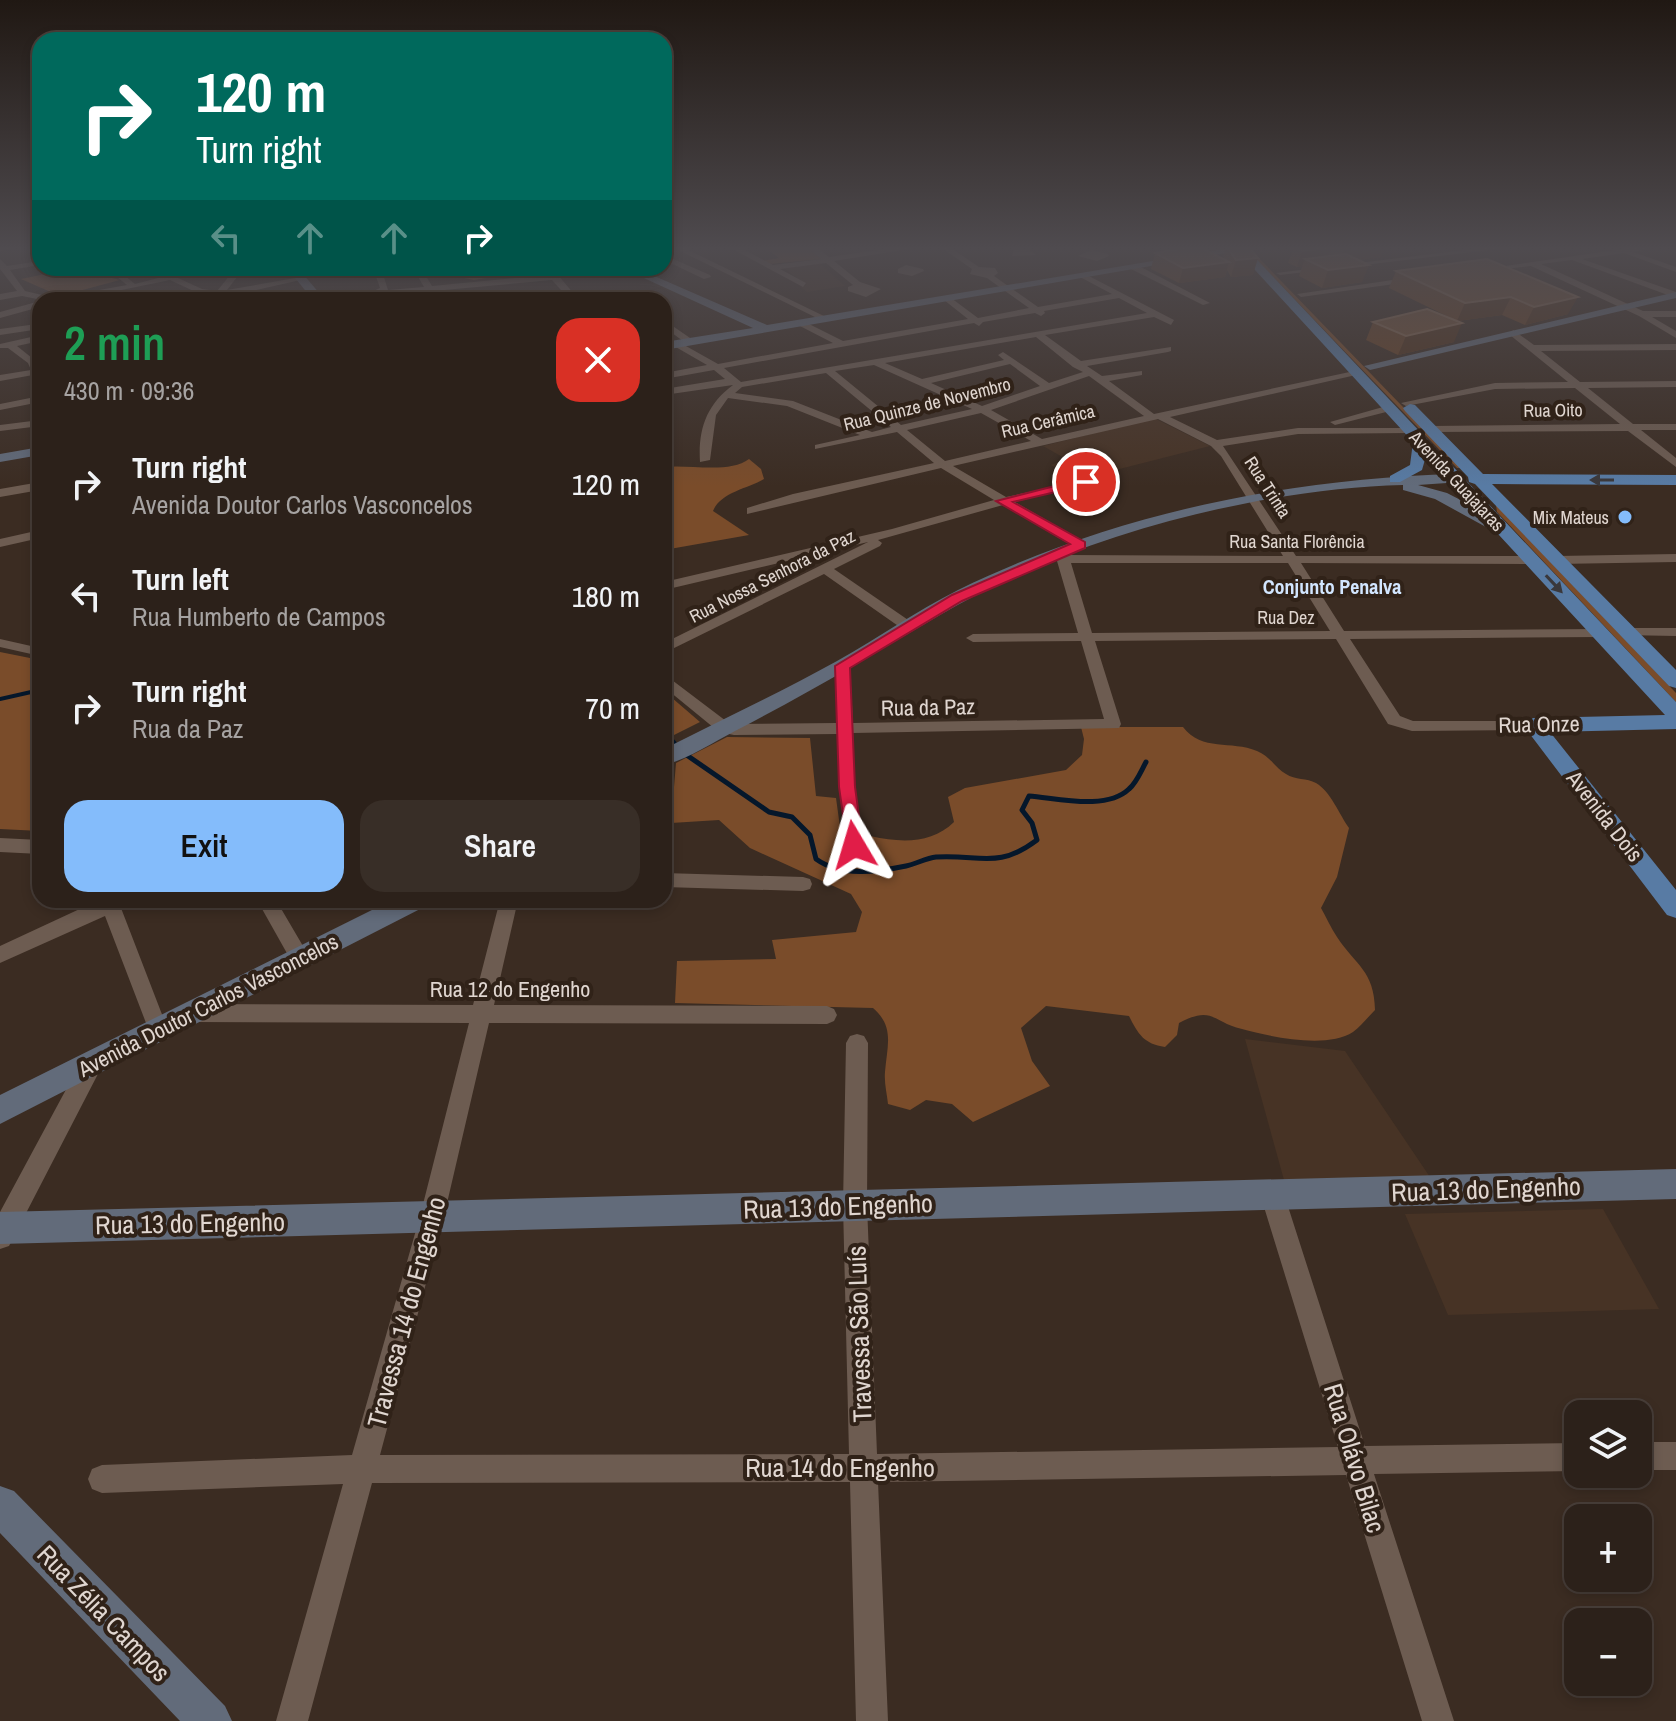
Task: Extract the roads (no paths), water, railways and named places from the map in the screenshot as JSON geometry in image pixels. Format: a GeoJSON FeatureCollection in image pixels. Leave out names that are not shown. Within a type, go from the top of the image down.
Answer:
{"type":"FeatureCollection","features":[{"type":"Feature","properties":{"kind":"main road"},"geometry":{"type":"LineString","coordinates":[[760,326],[766,329]]}},
{"type":"Feature","properties":{"kind":"main road"},"geometry":{"type":"LineString","coordinates":[[672,345],[782,326]]}},
{"type":"Feature","properties":{"kind":"main road","name":"Avenida Guajajaras"},"geometry":{"type":"LineString","coordinates":[[1314,326],[1456,479],[1485,493],[1557,560],[1676,682]]}},
{"type":"Feature","properties":{"kind":"main road"},"geometry":{"type":"LineString","coordinates":[[1332,326],[1375,371],[1542,326]]}},
{"type":"Feature","properties":{"kind":"main road","name":"Avenida Guajajaras"},"geometry":{"type":"LineString","coordinates":[[1401,398],[1462,461],[1485,493],[1501,528],[1676,715]]}},
{"type":"Feature","properties":{"kind":"main road"},"geometry":{"type":"LineString","coordinates":[[1395,479],[1417,467],[1414,436]]}},
{"type":"Feature","properties":{"kind":"main road"},"geometry":{"type":"LineString","coordinates":[[0,458],[32,452]]}},
{"type":"Feature","properties":{"kind":"main road"},"geometry":{"type":"LineString","coordinates":[[1462,461],[1498,476],[1527,481],[1676,480]]}},
{"type":"Feature","properties":{"kind":"main road"},"geometry":{"type":"LineString","coordinates":[[672,754],[843,666],[970,591],[1060,557],[1080,545],[1158,518],[1253,495],[1342,484],[1395,479],[1456,479],[1485,493],[1527,481]]}},
{"type":"Feature","properties":{"kind":"main road"},"geometry":{"type":"LineString","coordinates":[[1342,484],[1388,485],[1428,492],[1501,528]]}},
{"type":"Feature","properties":{"kind":"main road","name":"Rua Onze"},"geometry":{"type":"LineString","coordinates":[[1533,725],[1676,722]]}},
{"type":"Feature","properties":{"kind":"main road","name":"Avenida Dois"},"geometry":{"type":"LineString","coordinates":[[1533,725],[1676,908]]}},
{"type":"Feature","properties":{"kind":"main road","name":"Avenida Doutor Carlos Vasconcelos"},"geometry":{"type":"LineString","coordinates":[[0,1110],[399,908]]}},
{"type":"Feature","properties":{"kind":"main road","name":"Rua 13 do Engenho"},"geometry":{"type":"LineString","coordinates":[[2,1231],[432,1216],[1676,1184]]}},
{"type":"Feature","properties":{"kind":"main road","name":"Rua Zélia Campos"},"geometry":{"type":"LineString","coordinates":[[0,1505],[210,1721]]}},
{"type":"Feature","properties":{"kind":"street"},"geometry":{"type":"LineString","coordinates":[[807,326],[875,362],[982,410],[1040,442]]}},
{"type":"Feature","properties":{"kind":"street"},"geometry":{"type":"LineString","coordinates":[[672,374],[932,326]]}},
{"type":"Feature","properties":{"kind":"street"},"geometry":{"type":"LineString","coordinates":[[982,326],[998,339]]}},
{"type":"Feature","properties":{"kind":"street"},"geometry":{"type":"LineString","coordinates":[[672,391],[829,371],[1074,326]]}},
{"type":"Feature","properties":{"kind":"street"},"geometry":{"type":"LineString","coordinates":[[0,332],[32,327]]}},
{"type":"Feature","properties":{"kind":"street"},"geometry":{"type":"LineString","coordinates":[[672,329],[690,342]]}},
{"type":"Feature","properties":{"kind":"street","name":"Rua Trinta"},"geometry":{"type":"LineString","coordinates":[[1036,333],[1076,365],[1154,416],[1215,444],[1253,495],[1394,720],[1402,725]]}},
{"type":"Feature","properties":{"kind":"street"},"geometry":{"type":"LineString","coordinates":[[1513,333],[1676,464]]}},
{"type":"Feature","properties":{"kind":"street"},"geometry":{"type":"LineString","coordinates":[[5,346],[32,340]]}},
{"type":"Feature","properties":{"kind":"street"},"geometry":{"type":"LineString","coordinates":[[985,341],[1047,387]]}},
{"type":"Feature","properties":{"kind":"street"},"geometry":{"type":"LineString","coordinates":[[1118,343],[1131,355]]}},
{"type":"Feature","properties":{"kind":"street"},"geometry":{"type":"LineString","coordinates":[[5,346],[32,362]]}},
{"type":"Feature","properties":{"kind":"street"},"geometry":{"type":"LineString","coordinates":[[672,346],[715,366],[737,383]]}},
{"type":"Feature","properties":{"kind":"street"},"geometry":{"type":"LineString","coordinates":[[1531,348],[1676,347]]}},
{"type":"Feature","properties":{"kind":"street"},"geometry":{"type":"LineString","coordinates":[[1076,365],[1168,349]]}},
{"type":"Feature","properties":{"kind":"street"},"geometry":{"type":"LineString","coordinates":[[923,382],[1011,361]]}},
{"type":"Feature","properties":{"kind":"street"},"geometry":{"type":"LineString","coordinates":[[829,371],[942,464],[1080,545]]}},
{"type":"Feature","properties":{"kind":"street","name":"Rua Cerâmica"},"geometry":{"type":"LineString","coordinates":[[751,511],[793,498],[1356,372]]}},
{"type":"Feature","properties":{"kind":"street","name":"Rua Quinze de Novembro"},"geometry":{"type":"LineString","coordinates":[[819,447],[982,410],[1088,373]]}},
{"type":"Feature","properties":{"kind":"street"},"geometry":{"type":"LineString","coordinates":[[1098,380],[1139,373]]}},
{"type":"Feature","properties":{"kind":"street"},"geometry":{"type":"LineString","coordinates":[[0,378],[32,375]]}},
{"type":"Feature","properties":{"kind":"street"},"geometry":{"type":"LineString","coordinates":[[704,460],[709,448],[710,418],[719,401],[729,395],[737,383]]}},
{"type":"Feature","properties":{"kind":"street"},"geometry":{"type":"LineString","coordinates":[[1401,398],[1495,386],[1676,384]]}},
{"type":"Feature","properties":{"kind":"street"},"geometry":{"type":"LineString","coordinates":[[729,395],[789,403],[873,436]]}},
{"type":"Feature","properties":{"kind":"street"},"geometry":{"type":"LineString","coordinates":[[0,407],[32,401]]}},
{"type":"Feature","properties":{"kind":"street"},"geometry":{"type":"LineString","coordinates":[[1215,444],[1298,431],[1390,408]]}},
{"type":"Feature","properties":{"kind":"street"},"geometry":{"type":"LineString","coordinates":[[0,428],[32,424]]}},
{"type":"Feature","properties":{"kind":"street","name":"Rua Oito"},"geometry":{"type":"LineString","coordinates":[[1431,429],[1676,427]]}},
{"type":"Feature","properties":{"kind":"street"},"geometry":{"type":"LineString","coordinates":[[1298,431],[1414,436]]}},
{"type":"Feature","properties":{"kind":"street"},"geometry":{"type":"LineString","coordinates":[[672,584],[895,532],[1002,501],[1114,475]]}},
{"type":"Feature","properties":{"kind":"street"},"geometry":{"type":"LineString","coordinates":[[0,493],[32,487]]}},
{"type":"Feature","properties":{"kind":"street","name":"Rua Nossa Senhora da Paz"},"geometry":{"type":"LineString","coordinates":[[672,645],[826,570],[895,532]]}},
{"type":"Feature","properties":{"kind":"street"},"geometry":{"type":"LineString","coordinates":[[0,543],[32,536]]}},
{"type":"Feature","properties":{"kind":"street"},"geometry":{"type":"LineString","coordinates":[[1060,557],[1088,637]]}},
{"type":"Feature","properties":{"kind":"street","name":"Rua Santa Florência"},"geometry":{"type":"LineString","coordinates":[[1060,557],[1531,560]]}},
{"type":"Feature","properties":{"kind":"street"},"geometry":{"type":"LineString","coordinates":[[1557,560],[1676,558]]}},
{"type":"Feature","properties":{"kind":"street"},"geometry":{"type":"LineString","coordinates":[[826,570],[909,627]]}},
{"type":"Feature","properties":{"kind":"street"},"geometry":{"type":"LineString","coordinates":[[1627,632],[1676,632]]}},
{"type":"Feature","properties":{"kind":"street","name":"Rua Dez"},"geometry":{"type":"LineString","coordinates":[[973,638],[1599,633]]}},
{"type":"Feature","properties":{"kind":"street","name":"Rua da Paz"},"geometry":{"type":"LineString","coordinates":[[725,728],[746,731],[847,731],[1113,724],[1088,637]]}},
{"type":"Feature","properties":{"kind":"street"},"geometry":{"type":"LineString","coordinates":[[0,643],[32,650]]}},
{"type":"Feature","properties":{"kind":"street"},"geometry":{"type":"LineString","coordinates":[[843,666],[847,787],[854,845]]}},
{"type":"Feature","properties":{"kind":"street"},"geometry":{"type":"LineString","coordinates":[[672,685],[725,728]]}},
{"type":"Feature","properties":{"kind":"street","name":"Rua Onze"},"geometry":{"type":"LineString","coordinates":[[1402,725],[1533,725]]}},
{"type":"Feature","properties":{"kind":"street"},"geometry":{"type":"LineString","coordinates":[[0,845],[32,847]]}},
{"type":"Feature","properties":{"kind":"street"},"geometry":{"type":"LineString","coordinates":[[672,880],[803,884]]}},
{"type":"Feature","properties":{"kind":"street"},"geometry":{"type":"LineString","coordinates":[[0,955],[100,908]]}},
{"type":"Feature","properties":{"kind":"street"},"geometry":{"type":"LineString","coordinates":[[115,908],[158,1030]]}},
{"type":"Feature","properties":{"kind":"street"},"geometry":{"type":"LineString","coordinates":[[271,908],[300,958]]}},
{"type":"Feature","properties":{"kind":"street","name":"Travessa 14 do Engenho"},"geometry":{"type":"LineString","coordinates":[[292,1721],[432,1216],[507,908]]}},
{"type":"Feature","properties":{"kind":"street","name":"Rua 12 do Engenho"},"geometry":{"type":"LineString","coordinates":[[193,1013],[827,1015]]}},
{"type":"Feature","properties":{"kind":"street","name":"Travessa São Luís"},"geometry":{"type":"LineString","coordinates":[[857,1043],[855,1205],[872,1721]]}},
{"type":"Feature","properties":{"kind":"street"},"geometry":{"type":"LineString","coordinates":[[2,1231],[91,1065]]}},
{"type":"Feature","properties":{"kind":"street","name":"Rua Olávo Bilac"},"geometry":{"type":"LineString","coordinates":[[1272,1194],[1438,1721]]}},
{"type":"Feature","properties":{"kind":"street"},"geometry":{"type":"LineString","coordinates":[[1652,1456],[1676,1456]]}},
{"type":"Feature","properties":{"kind":"street","name":"Rua 14 do Engenho"},"geometry":{"type":"LineString","coordinates":[[102,1479],[363,1469],[864,1468],[1564,1457]]}},
{"type":"Feature","properties":{"kind":"waterway"},"geometry":{"type":"LineString","coordinates":[[0,699],[32,692]]}},
{"type":"Feature","properties":{"kind":"waterway"},"geometry":{"type":"LineString","coordinates":[[688,756],[769,812],[792,817],[810,835],[816,859],[837,869],[860,872],[895,868],[936,857],[988,859],[1011,855],[1037,840],[1032,823],[1022,810],[1029,796],[1081,802],[1108,800],[1129,789],[1146,762]]}},
{"type":"Feature","properties":{"kind":"place","name":"Mix Mateus"},"geometry":{"type":"Point","coordinates":[1625,517]}},
{"type":"Feature","properties":{"kind":"district","name":"Conjunto Penalva"},"geometry":{"type":"Point","coordinates":[1332,586]}}]}
